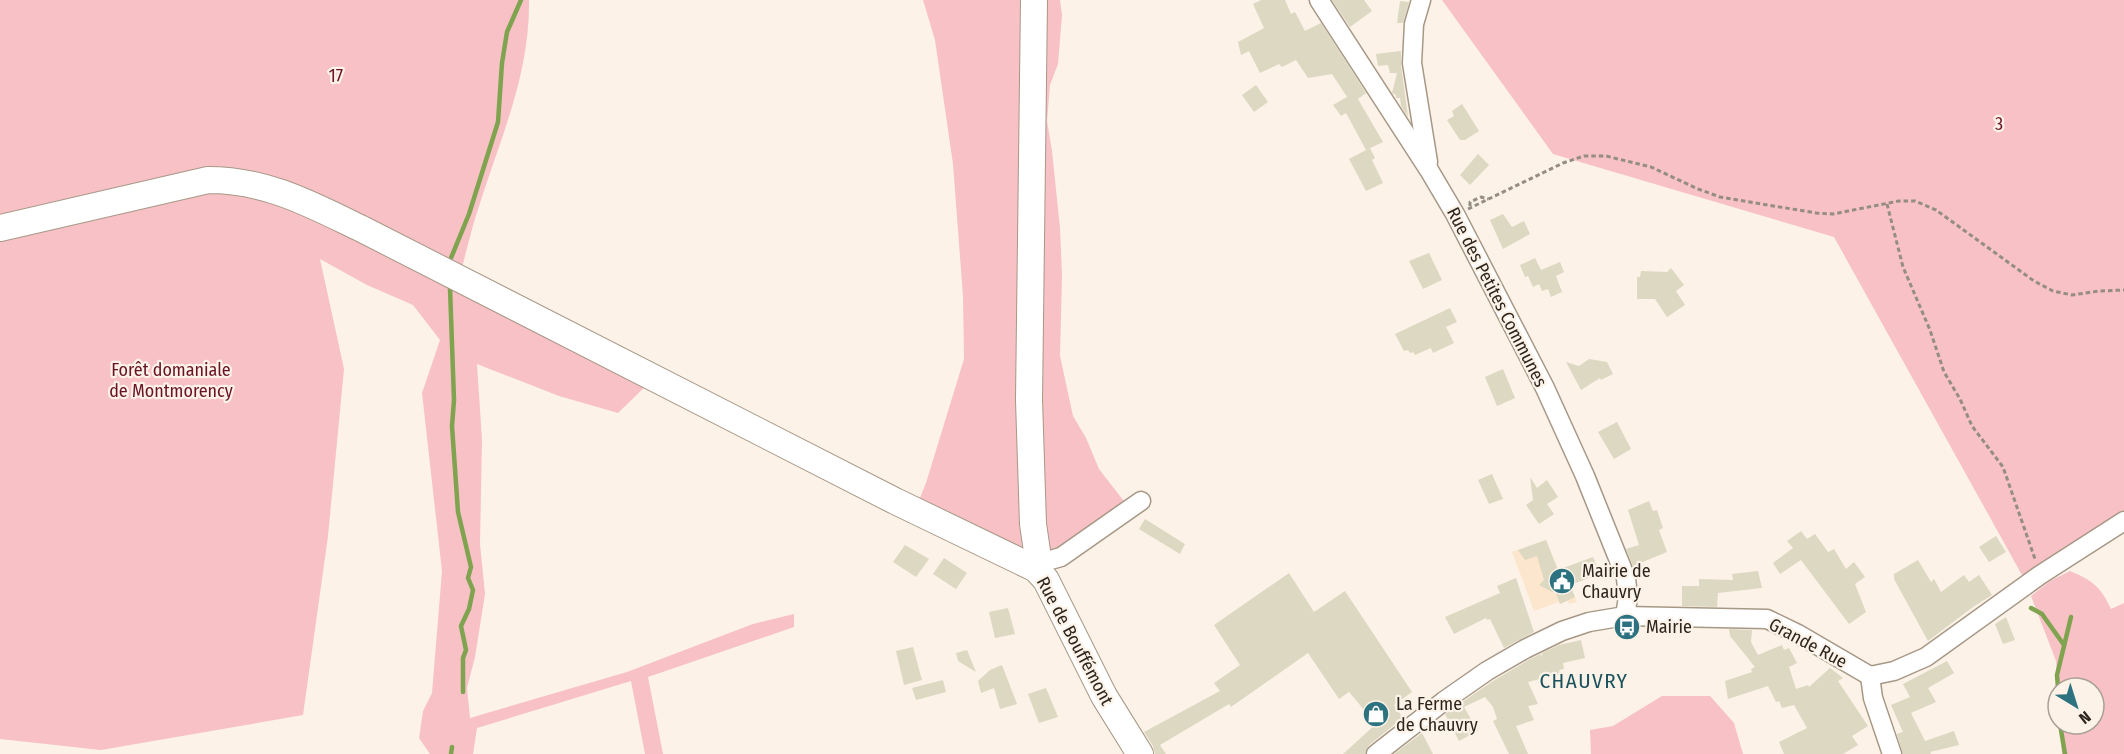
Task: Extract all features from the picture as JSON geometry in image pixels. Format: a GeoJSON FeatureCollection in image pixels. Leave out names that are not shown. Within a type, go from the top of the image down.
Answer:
{"type":"FeatureCollection","features":[{"type":"Feature","properties":{"kind":"street"},"geometry":{"type":"LineString","coordinates":[[1034,0],[1029,400],[1033,515],[1038,558],[1036,569]]}},
{"type":"Feature","properties":{"kind":"street","name":"Rue des Petites Communes"},"geometry":{"type":"LineString","coordinates":[[1319,0],[1429,170],[1463,211],[1585,476],[1626,578],[1628,597],[1625,616]]}},
{"type":"Feature","properties":{"kind":"street"},"geometry":{"type":"LineString","coordinates":[[1421,0],[1414,24],[1412,63],[1429,170]]}},
{"type":"Feature","properties":{"kind":"street","name":"Rue de Bouffémont"},"geometry":{"type":"LineString","coordinates":[[0,228],[207,180],[233,180],[285,192],[362,228],[895,501],[1036,569],[1046,580],[1104,696],[1140,754]]}},
{"type":"Feature","properties":{"kind":"street"},"geometry":{"type":"LineString","coordinates":[[1036,569],[1047,561],[1061,557],[1141,501]]}},
{"type":"Feature","properties":{"kind":"street"},"geometry":{"type":"LineString","coordinates":[[1892,754],[1873,698],[1870,676],[1894,671],[1926,657],[2040,575],[2124,521]]}},
{"type":"Feature","properties":{"kind":"street","name":"Grande Rue"},"geometry":{"type":"LineString","coordinates":[[1376,754],[1444,701],[1487,671],[1525,649],[1562,631],[1588,622],[1625,616],[1767,619],[1798,634],[1870,676]]}},
{"type":"Feature","properties":{"kind":"path"},"geometry":{"type":"LineString","coordinates":[[1463,211],[1563,163],[1584,156],[1606,156],[1651,167],[1698,189],[1741,201],[1816,213],[1833,214],[1899,201],[1915,201],[1936,210],[2034,281],[2053,291],[2072,295],[2124,290]]}},
{"type":"Feature","properties":{"kind":"path"},"geometry":{"type":"LineString","coordinates":[[1887,204],[1903,267],[1930,330],[1944,372],[1972,426],[2002,467],[2040,575]]}},
{"type":"Feature","properties":{"kind":"shaded area"},"geometry":{"type":"Polygon","coordinates":[[[1546,540],[1558,570],[1571,566],[1570,585],[1577,602],[1569,604],[1568,601],[1560,604],[1559,602],[1534,611],[1512,552],[1546,540]]]}},
{"type":"Feature","properties":{"kind":"green space","name":"Forêt domaniale de Montmorency"},"geometry":{"type":"Polygon","coordinates":[[[0,0],[529,0],[525,54],[513,105],[476,215],[459,278],[654,378],[618,413],[559,396],[477,364],[482,440],[480,544],[485,594],[475,657],[467,688],[470,718],[627,672],[753,624],[794,614],[794,627],[648,677],[663,754],[645,754],[631,681],[477,728],[473,754],[430,754],[419,738],[423,711],[432,693],[442,571],[422,393],[440,340],[413,305],[367,285],[320,259],[344,369],[328,536],[303,715],[101,750],[0,739],[0,0]]]}},
{"type":"Feature","properties":{"kind":"green space"},"geometry":{"type":"Polygon","coordinates":[[[923,0],[1060,0],[1062,15],[1058,64],[1050,85],[1047,121],[1060,228],[1062,275],[1060,356],[1073,416],[1086,438],[1099,469],[1130,509],[1040,569],[915,510],[926,483],[964,359],[963,296],[953,164],[935,40],[923,0]]]}},
{"type":"Feature","properties":{"kind":"green space","name":"3"},"geometry":{"type":"Polygon","coordinates":[[[1442,0],[2124,0],[2124,521],[2027,584],[1834,237],[1553,154],[1442,0]]]}},
{"type":"Feature","properties":{"kind":"green space"},"geometry":{"type":"Polygon","coordinates":[[[2070,571],[2095,585],[2111,609],[2124,603],[2124,754],[2062,754],[2061,736],[2106,736],[2106,676],[2057,676],[2056,661],[2031,596],[2050,581],[2070,571]]]}},
{"type":"Feature","properties":{"kind":"green space"},"geometry":{"type":"Polygon","coordinates":[[[1662,696],[1710,696],[1734,723],[1743,754],[1591,754],[1590,730],[1613,726],[1662,696]]]}},
{"type":"Feature","properties":{"kind":"building"},"geometry":{"type":"Polygon","coordinates":[[[1261,0],[1285,0],[1291,14],[1295,12],[1305,31],[1321,23],[1366,93],[1358,99],[1383,142],[1366,150],[1346,113],[1341,116],[1333,105],[1347,97],[1332,74],[1308,78],[1296,60],[1282,67],[1279,64],[1260,73],[1249,51],[1241,55],[1238,42],[1264,28],[1253,4],[1261,0]]]}},
{"type":"Feature","properties":{"kind":"building"},"geometry":{"type":"Polygon","coordinates":[[[1332,0],[1364,0],[1372,11],[1350,27],[1332,0]]]}},
{"type":"Feature","properties":{"kind":"building"},"geometry":{"type":"Polygon","coordinates":[[[1400,1],[1409,2],[1403,23],[1397,23],[1400,1]]]}},
{"type":"Feature","properties":{"kind":"building"},"geometry":{"type":"Polygon","coordinates":[[[1401,51],[1408,117],[1401,106],[1400,98],[1396,98],[1396,95],[1392,93],[1397,73],[1390,73],[1388,65],[1378,66],[1376,54],[1401,51]]]}},
{"type":"Feature","properties":{"kind":"building"},"geometry":{"type":"Polygon","coordinates":[[[1256,85],[1268,102],[1254,112],[1242,95],[1256,85]]]}},
{"type":"Feature","properties":{"kind":"building"},"geometry":{"type":"Polygon","coordinates":[[[1462,104],[1479,131],[1465,140],[1460,140],[1447,120],[1454,116],[1452,111],[1462,104]]]}},
{"type":"Feature","properties":{"kind":"building"},"geometry":{"type":"Polygon","coordinates":[[[1370,148],[1375,158],[1372,160],[1383,183],[1366,191],[1349,159],[1370,148]]]}},
{"type":"Feature","properties":{"kind":"building"},"geometry":{"type":"Polygon","coordinates":[[[1478,154],[1489,165],[1470,185],[1460,175],[1478,154]]]}},
{"type":"Feature","properties":{"kind":"building"},"geometry":{"type":"Polygon","coordinates":[[[1503,214],[1512,227],[1524,221],[1530,234],[1503,249],[1490,220],[1503,214]]]}},
{"type":"Feature","properties":{"kind":"building"},"geometry":{"type":"Polygon","coordinates":[[[1429,253],[1442,280],[1423,289],[1409,261],[1429,253]]]}},
{"type":"Feature","properties":{"kind":"building"},"geometry":{"type":"Polygon","coordinates":[[[1535,258],[1541,270],[1560,262],[1564,272],[1556,276],[1562,292],[1551,297],[1548,289],[1542,291],[1539,284],[1533,287],[1528,276],[1525,277],[1520,265],[1535,258]]]}},
{"type":"Feature","properties":{"kind":"building"},"geometry":{"type":"Polygon","coordinates":[[[1671,268],[1684,285],[1676,291],[1685,305],[1667,317],[1655,299],[1637,299],[1637,277],[1640,277],[1641,271],[1667,272],[1671,268]]]}},
{"type":"Feature","properties":{"kind":"building"},"geometry":{"type":"Polygon","coordinates":[[[1450,308],[1457,322],[1446,327],[1454,343],[1433,353],[1431,348],[1415,355],[1408,350],[1404,351],[1395,334],[1450,308]]]}},
{"type":"Feature","properties":{"kind":"building"},"geometry":{"type":"Polygon","coordinates":[[[1589,359],[1607,362],[1613,374],[1601,380],[1600,378],[1581,390],[1566,362],[1579,366],[1589,359]]]}},
{"type":"Feature","properties":{"kind":"building"},"geometry":{"type":"Polygon","coordinates":[[[1503,369],[1515,398],[1497,406],[1485,377],[1503,369]]]}},
{"type":"Feature","properties":{"kind":"building"},"geometry":{"type":"Polygon","coordinates":[[[1617,422],[1631,449],[1614,459],[1598,432],[1617,422]]]}},
{"type":"Feature","properties":{"kind":"building"},"geometry":{"type":"Polygon","coordinates":[[[1492,474],[1503,499],[1489,504],[1478,480],[1492,474]]]}},
{"type":"Feature","properties":{"kind":"building"},"geometry":{"type":"Polygon","coordinates":[[[1530,477],[1537,488],[1547,480],[1558,497],[1547,504],[1554,514],[1539,524],[1526,505],[1533,500],[1530,477]]]}},
{"type":"Feature","properties":{"kind":"building"},"geometry":{"type":"Polygon","coordinates":[[[1649,501],[1653,511],[1657,510],[1663,528],[1659,530],[1667,552],[1633,566],[1626,549],[1639,545],[1628,510],[1649,501]]]}},
{"type":"Feature","properties":{"kind":"building"},"geometry":{"type":"Polygon","coordinates":[[[1145,519],[1185,544],[1180,554],[1139,529],[1145,519]]]}},
{"type":"Feature","properties":{"kind":"building"},"geometry":{"type":"Polygon","coordinates":[[[1801,531],[1807,539],[1815,534],[1828,552],[1834,549],[1846,569],[1854,562],[1865,577],[1855,584],[1866,612],[1849,624],[1801,560],[1780,574],[1773,563],[1793,548],[1787,541],[1801,531]]]}},
{"type":"Feature","properties":{"kind":"building"},"geometry":{"type":"Polygon","coordinates":[[[1996,536],[2006,552],[1989,562],[1979,547],[1996,536]]]}},
{"type":"Feature","properties":{"kind":"building","name":"Mairie de Chauvry"},"geometry":{"type":"Polygon","coordinates":[[[1546,540],[1558,570],[1593,557],[1600,574],[1570,585],[1575,597],[1560,604],[1555,591],[1552,592],[1539,585],[1544,580],[1537,556],[1525,560],[1518,550],[1546,540]]]}},
{"type":"Feature","properties":{"kind":"building"},"geometry":{"type":"Polygon","coordinates":[[[905,545],[929,559],[916,577],[893,562],[905,545]]]}},
{"type":"Feature","properties":{"kind":"building"},"geometry":{"type":"Polygon","coordinates":[[[944,558],[967,573],[956,589],[933,574],[944,558]]]}},
{"type":"Feature","properties":{"kind":"building"},"geometry":{"type":"Polygon","coordinates":[[[1918,560],[1931,582],[1934,579],[1941,592],[1964,575],[1969,582],[1979,575],[1992,595],[1928,641],[1894,579],[1894,574],[1918,560]]]}},
{"type":"Feature","properties":{"kind":"building"},"geometry":{"type":"Polygon","coordinates":[[[1758,571],[1762,588],[1718,593],[1717,607],[1682,606],[1682,586],[1699,586],[1699,579],[1733,580],[1732,574],[1758,571]]]}},
{"type":"Feature","properties":{"kind":"building"},"geometry":{"type":"Polygon","coordinates":[[[1289,573],[1314,612],[1345,591],[1412,692],[1394,705],[1403,718],[1369,745],[1365,754],[1343,754],[1376,724],[1349,692],[1339,699],[1308,653],[1231,707],[1229,704],[1160,745],[1166,754],[1155,754],[1144,732],[1220,691],[1214,683],[1240,665],[1214,625],[1289,573]]]}},
{"type":"Feature","properties":{"kind":"building"},"geometry":{"type":"Polygon","coordinates":[[[1516,578],[1534,632],[1504,648],[1490,619],[1486,618],[1454,634],[1445,617],[1500,593],[1497,586],[1516,578]]]}},
{"type":"Feature","properties":{"kind":"building"},"geometry":{"type":"Polygon","coordinates":[[[1008,608],[1015,634],[995,638],[989,612],[1008,608]]]}},
{"type":"Feature","properties":{"kind":"building"},"geometry":{"type":"Polygon","coordinates":[[[2006,617],[2015,640],[2003,644],[1995,624],[2006,617]]]}},
{"type":"Feature","properties":{"kind":"building"},"geometry":{"type":"Polygon","coordinates":[[[1729,629],[1752,630],[1751,642],[1758,655],[1782,645],[1784,650],[1789,648],[1797,663],[1789,667],[1796,689],[1808,685],[1809,687],[1830,668],[1843,678],[1838,681],[1868,726],[1852,736],[1858,745],[1843,754],[1784,754],[1779,742],[1807,728],[1794,705],[1782,708],[1779,701],[1776,702],[1768,686],[1728,699],[1725,681],[1752,672],[1751,669],[1755,667],[1730,636],[1729,629]]]}},
{"type":"Feature","properties":{"kind":"building"},"geometry":{"type":"Polygon","coordinates":[[[1581,640],[1585,658],[1563,663],[1564,669],[1559,670],[1560,674],[1528,682],[1538,704],[1528,706],[1534,720],[1516,726],[1528,754],[1509,754],[1493,721],[1497,719],[1493,707],[1485,697],[1464,707],[1478,731],[1459,741],[1445,714],[1530,659],[1541,654],[1542,658],[1542,653],[1559,645],[1581,640]]]}},
{"type":"Feature","properties":{"kind":"building"},"geometry":{"type":"Polygon","coordinates":[[[913,647],[922,680],[904,685],[896,651],[913,647]]]}},
{"type":"Feature","properties":{"kind":"building"},"geometry":{"type":"Polygon","coordinates":[[[967,650],[976,672],[958,661],[956,653],[967,650]]]}},
{"type":"Feature","properties":{"kind":"building"},"geometry":{"type":"Polygon","coordinates":[[[1947,661],[1954,673],[1928,688],[1936,702],[1911,713],[1925,741],[1954,731],[1959,745],[1930,752],[1931,754],[1903,754],[1897,734],[1903,732],[1891,705],[1910,697],[1903,684],[1947,661]]]}},
{"type":"Feature","properties":{"kind":"building"},"geometry":{"type":"Polygon","coordinates":[[[1002,665],[1017,704],[1000,709],[994,688],[981,693],[978,681],[990,670],[1002,665]]]}},
{"type":"Feature","properties":{"kind":"building"},"geometry":{"type":"Polygon","coordinates":[[[943,680],[946,692],[916,700],[912,688],[943,680]]]}},
{"type":"Feature","properties":{"kind":"building"},"geometry":{"type":"Polygon","coordinates":[[[1046,688],[1058,717],[1039,723],[1028,694],[1046,688]]]}},
{"type":"Feature","properties":{"kind":"building"},"geometry":{"type":"Polygon","coordinates":[[[1422,733],[1433,754],[1394,754],[1422,733]]]}},
{"type":"Feature","properties":{"kind":"waterway"},"geometry":{"type":"LineString","coordinates":[[451,258],[469,214],[498,122],[502,63],[507,32],[521,0]]}},
{"type":"Feature","properties":{"kind":"waterway"},"geometry":{"type":"LineString","coordinates":[[450,288],[454,400],[452,426],[458,512],[471,567],[468,578],[473,590],[469,609],[461,626],[466,650],[463,658],[463,692]]}},
{"type":"Feature","properties":{"kind":"waterway"},"geometry":{"type":"LineString","coordinates":[[2031,608],[2042,614],[2064,645]]}},
{"type":"Feature","properties":{"kind":"waterway"},"geometry":{"type":"LineString","coordinates":[[2057,676],[2071,617]]}},
{"type":"Feature","properties":{"kind":"waterway"},"geometry":{"type":"LineString","coordinates":[[2062,736],[2065,754]]}},
{"type":"Feature","properties":{"kind":"waterway"},"geometry":{"type":"LineString","coordinates":[[451,754],[452,747]]}},
{"type":"Feature","properties":{"kind":"place","name":"Mairie de Chauvry"},"geometry":{"type":"Point","coordinates":[1562,581]}},
{"type":"Feature","properties":{"kind":"place","name":"Mairie"},"geometry":{"type":"Point","coordinates":[1627,627]}},
{"type":"Feature","properties":{"kind":"place","name":"La Ferme de Chauvry"},"geometry":{"type":"Point","coordinates":[1376,714]}},
{"type":"Feature","properties":{"kind":"district","name":"CHAUVRY"},"geometry":{"type":"Point","coordinates":[1584,681]}},
{"type":"Feature","properties":{"kind":"park label","name":"17"},"geometry":{"type":"Point","coordinates":[336,76]}}]}
